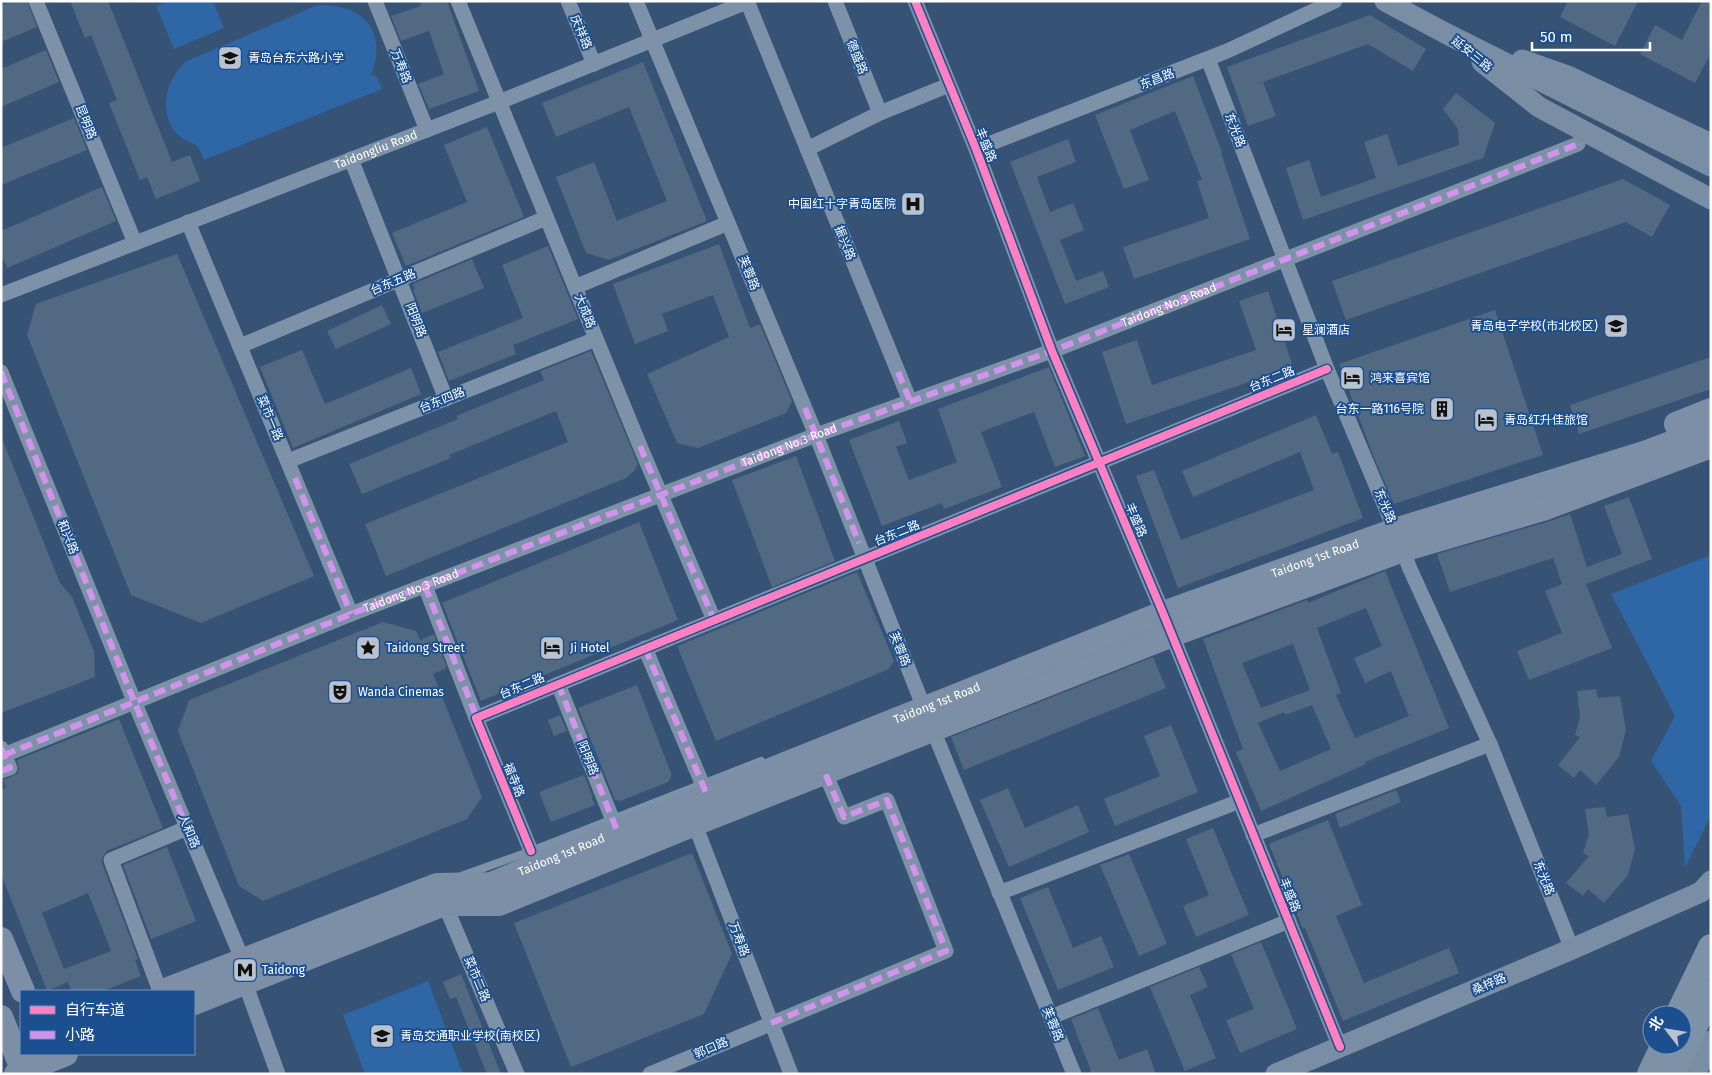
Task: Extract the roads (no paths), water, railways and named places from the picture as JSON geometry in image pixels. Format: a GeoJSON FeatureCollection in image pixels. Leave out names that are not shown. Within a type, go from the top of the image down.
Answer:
{"type":"FeatureCollection","features":[{"type":"Feature","properties":{"kind":"highway"},"geometry":{"type":"LineString","coordinates":[[1683,1005],[1711,947]]}},
{"type":"Feature","properties":{"kind":"highway"},"geometry":{"type":"LineString","coordinates":[[1671,1074],[1711,992]]}},
{"type":"Feature","properties":{"kind":"highway"},"geometry":{"type":"LineString","coordinates":[[1650,1074],[1659,1055]]}},
{"type":"Feature","properties":{"kind":"main road"},"geometry":{"type":"LineString","coordinates":[[1385,1],[1711,166]]}},
{"type":"Feature","properties":{"kind":"main road","name":"延安三路"},"geometry":{"type":"LineString","coordinates":[[1449,35],[1570,77],[1711,144]]}},
{"type":"Feature","properties":{"kind":"main road","name":"延安三路"},"geometry":{"type":"LineString","coordinates":[[1449,35],[1539,107],[1711,199]]}},
{"type":"Feature","properties":{"kind":"main road","name":"Taidong 1st Road"},"geometry":{"type":"LineString","coordinates":[[440,894],[500,904],[691,814],[705,789],[923,714],[1577,474],[1602,453],[1711,410]]}},
{"type":"Feature","properties":{"kind":"main road"},"geometry":{"type":"LineString","coordinates":[[1577,474],[1644,453],[1711,428]]}},
{"type":"Feature","properties":{"kind":"main road","name":"Taidong 1st Road"},"geometry":{"type":"LineString","coordinates":[[1400,540],[1543,509],[1711,446]]}},
{"type":"Feature","properties":{"kind":"main road","name":"Taidong 1st Road"},"geometry":{"type":"LineString","coordinates":[[166,990],[244,972],[440,894],[491,884],[615,826],[691,814],[825,773],[923,714]]}},
{"type":"Feature","properties":{"kind":"main road"},"geometry":{"type":"LineString","coordinates":[[1706,886],[1711,870]]}},
{"type":"Feature","properties":{"kind":"main road","name":"桑梓路"},"geometry":{"type":"LineString","coordinates":[[1276,1074],[1572,949],[1706,886]]}},
{"type":"Feature","properties":{"kind":"main road"},"geometry":{"type":"LineString","coordinates":[[1,939],[23,990]]}},
{"type":"Feature","properties":{"kind":"main road","name":"Taidong 1st Road"},"geometry":{"type":"LineString","coordinates":[[195,1002],[244,972]]}},
{"type":"Feature","properties":{"kind":"main road"},"geometry":{"type":"LineString","coordinates":[[1,1017],[16,1062],[54,1060]]}},
{"type":"Feature","properties":{"kind":"main road"},"geometry":{"type":"LineString","coordinates":[[1694,1074],[1711,1041]]}},
{"type":"Feature","properties":{"kind":"street","name":"昆明路"},"geometry":{"type":"LineString","coordinates":[[36,1],[135,243]]}},
{"type":"Feature","properties":{"kind":"street","name":"万寿路"},"geometry":{"type":"LineString","coordinates":[[375,1],[426,130]]}},
{"type":"Feature","properties":{"kind":"street","name":"大成路"},"geometry":{"type":"LineString","coordinates":[[458,1],[640,446],[714,620]]}},
{"type":"Feature","properties":{"kind":"street","name":"庆祥路"},"geometry":{"type":"LineString","coordinates":[[568,1],[594,64]]}},
{"type":"Feature","properties":{"kind":"street","name":"芙蓉路"},"geometry":{"type":"LineString","coordinates":[[636,1],[816,435],[923,714],[1074,1074]]}},
{"type":"Feature","properties":{"kind":"street","name":"德盛路"},"geometry":{"type":"LineString","coordinates":[[835,1],[880,113]]}},
{"type":"Feature","properties":{"kind":"street","name":"丰盛路"},"geometry":{"type":"LineString","coordinates":[[915,1],[948,85],[976,148],[1052,350],[1168,624],[1340,1047]]}},
{"type":"Feature","properties":{"kind":"street","name":"东昌路"},"geometry":{"type":"LineString","coordinates":[[976,148],[1208,59],[1335,1]]}},
{"type":"Feature","properties":{"kind":"street","name":"Taidongliu Road"},"geometry":{"type":"LineString","coordinates":[[1,295],[499,102],[748,2]]}},
{"type":"Feature","properties":{"kind":"street","name":"振兴路"},"geometry":{"type":"LineString","coordinates":[[748,2],[910,401]]}},
{"type":"Feature","properties":{"kind":"street","name":"东光路"},"geometry":{"type":"LineString","coordinates":[[1208,59],[1326,369],[1400,540],[1410,569],[1490,744],[1572,949]]}},
{"type":"Feature","properties":{"kind":"street"},"geometry":{"type":"LineString","coordinates":[[807,148],[880,113],[948,85]]}},
{"type":"Feature","properties":{"kind":"street","name":"Taidong No.3 Road"},"geometry":{"type":"LineString","coordinates":[[2,752],[351,614],[816,435],[1052,350],[1578,144]]}},
{"type":"Feature","properties":{"kind":"street","name":"阳明路"},"geometry":{"type":"LineString","coordinates":[[351,159],[446,399]]}},
{"type":"Feature","properties":{"kind":"street","name":"台东五路"},"geometry":{"type":"LineString","coordinates":[[240,346],[546,218]]}},
{"type":"Feature","properties":{"kind":"street","name":"菜市一路"},"geometry":{"type":"LineString","coordinates":[[188,222],[351,614]]}},
{"type":"Feature","properties":{"kind":"street"},"geometry":{"type":"LineString","coordinates":[[574,286],[728,223]]}},
{"type":"Feature","properties":{"kind":"street","name":"台东四路"},"geometry":{"type":"LineString","coordinates":[[288,461],[596,339]]}},
{"type":"Feature","properties":{"kind":"street","name":"台东二路"},"geometry":{"type":"LineString","coordinates":[[476,718],[1326,369]]}},
{"type":"Feature","properties":{"kind":"street","name":"和兴路"},"geometry":{"type":"LineString","coordinates":[[1,372],[134,701]]}},
{"type":"Feature","properties":{"kind":"street","name":"福寺路"},"geometry":{"type":"LineString","coordinates":[[425,586],[476,718],[531,851]]}},
{"type":"Feature","properties":{"kind":"street"},"geometry":{"type":"LineString","coordinates":[[644,648],[705,789]]}},
{"type":"Feature","properties":{"kind":"street","name":"阳明路"},"geometry":{"type":"LineString","coordinates":[[558,684],[615,826]]}},
{"type":"Feature","properties":{"kind":"street","name":"人和路"},"geometry":{"type":"LineString","coordinates":[[134,701],[244,972],[278,1074]]}},
{"type":"Feature","properties":{"kind":"street"},"geometry":{"type":"LineString","coordinates":[[1253,834],[1490,744]]}},
{"type":"Feature","properties":{"kind":"street"},"geometry":{"type":"LineString","coordinates":[[1,771],[10,768],[2,752]]}},
{"type":"Feature","properties":{"kind":"street","name":"郭口路"},"geometry":{"type":"LineString","coordinates":[[650,1074],[946,951],[887,800],[844,817],[825,773]]}},
{"type":"Feature","properties":{"kind":"street"},"geometry":{"type":"LineString","coordinates":[[999,892],[1240,801]]}},
{"type":"Feature","properties":{"kind":"street","name":"万寿路"},"geometry":{"type":"LineString","coordinates":[[691,814],[792,1074]]}},
{"type":"Feature","properties":{"kind":"street"},"geometry":{"type":"LineString","coordinates":[[162,990],[111,860],[187,828]]}},
{"type":"Feature","properties":{"kind":"street","name":"菜市二路"},"geometry":{"type":"LineString","coordinates":[[440,894],[517,1074]]}},
{"type":"Feature","properties":{"kind":"street"},"geometry":{"type":"LineString","coordinates":[[1050,1017],[1289,921]]}},
{"type":"Feature","properties":{"kind":"lane"},"geometry":{"type":"LineString","coordinates":[[440,894],[531,851],[615,826],[705,789],[766,759]]}},
{"type":"Feature","properties":{"kind":"place","name":"青岛台东六路小学"},"geometry":{"type":"Point","coordinates":[230,58]}},
{"type":"Feature","properties":{"kind":"place","name":"中国红十字青岛医院"},"geometry":{"type":"Point","coordinates":[913,204]}},
{"type":"Feature","properties":{"kind":"place","name":"青岛电子学校(市北校区)"},"geometry":{"type":"Point","coordinates":[1616,326]}},
{"type":"Feature","properties":{"kind":"place","name":"星澜酒店"},"geometry":{"type":"Point","coordinates":[1284,330]}},
{"type":"Feature","properties":{"kind":"place","name":"鸿来喜宾馆"},"geometry":{"type":"Point","coordinates":[1352,378]}},
{"type":"Feature","properties":{"kind":"place","name":"台东一路116号院"},"geometry":{"type":"Point","coordinates":[1442,409]}},
{"type":"Feature","properties":{"kind":"place","name":"青岛红升佳旅馆"},"geometry":{"type":"Point","coordinates":[1486,420]}},
{"type":"Feature","properties":{"kind":"place","name":"Taidong Street"},"geometry":{"type":"Point","coordinates":[368,648]}},
{"type":"Feature","properties":{"kind":"place","name":"Ji Hotel"},"geometry":{"type":"Point","coordinates":[552,648]}},
{"type":"Feature","properties":{"kind":"place","name":"Wanda Cinemas"},"geometry":{"type":"Point","coordinates":[340,692]}},
{"type":"Feature","properties":{"kind":"place","name":"Taidong"},"geometry":{"type":"Point","coordinates":[245,970]}},
{"type":"Feature","properties":{"kind":"place","name":"青岛交通职业学校(南校区)"},"geometry":{"type":"Point","coordinates":[382,1036]}}]}
